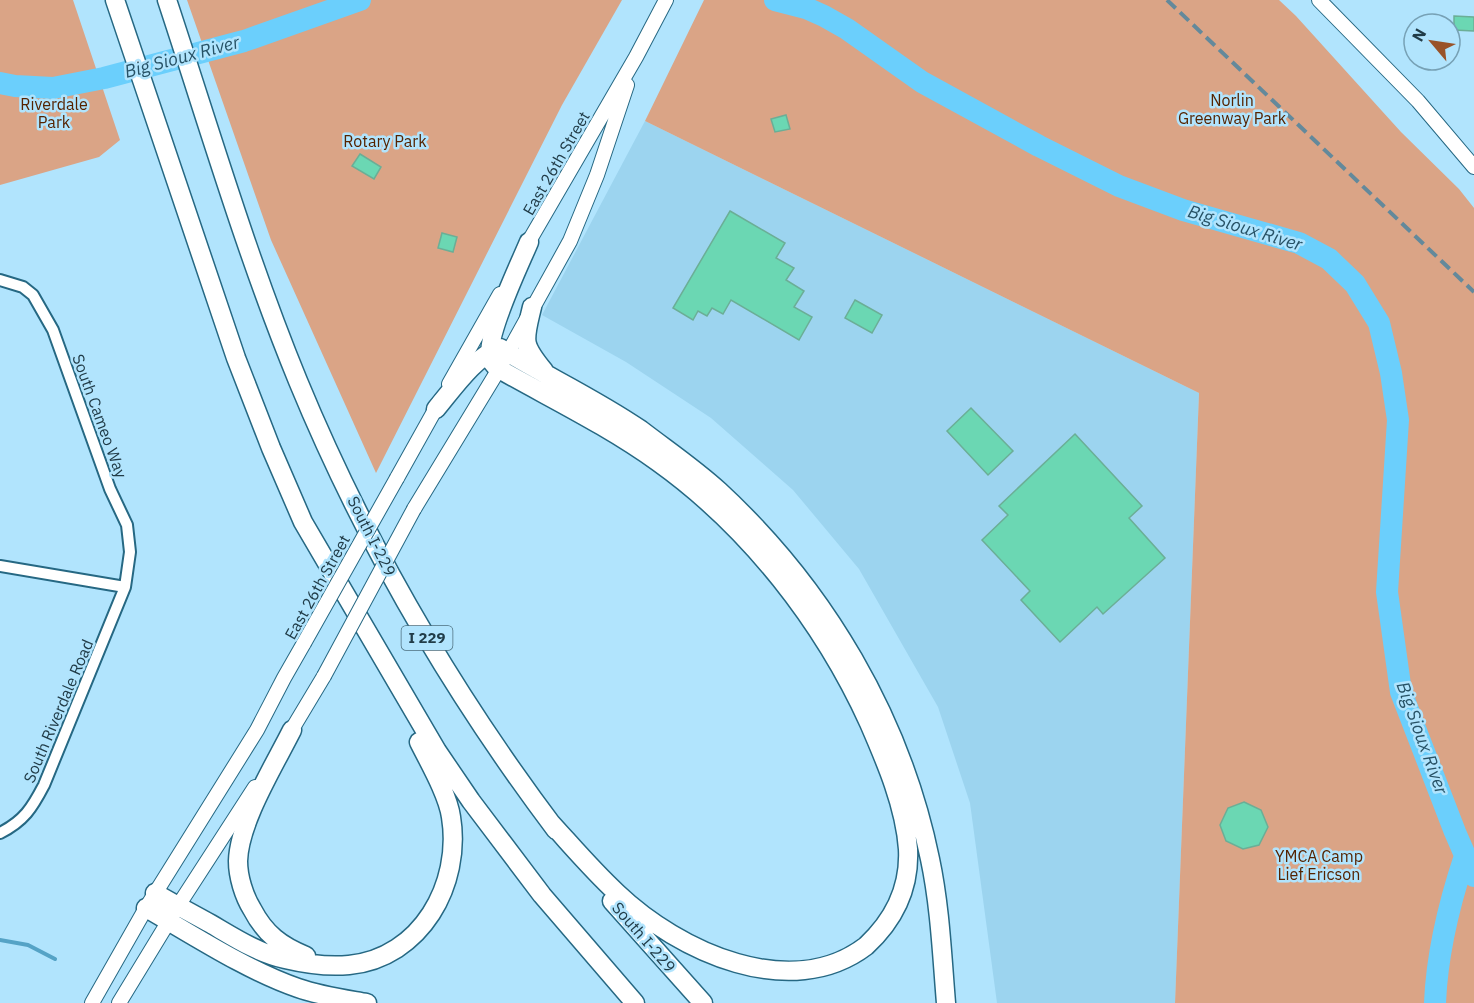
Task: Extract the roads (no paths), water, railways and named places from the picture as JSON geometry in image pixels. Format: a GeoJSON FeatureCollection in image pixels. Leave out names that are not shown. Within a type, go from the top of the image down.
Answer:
{"type":"FeatureCollection","features":[{"type":"Feature","properties":{"kind":"highway","name":"I 229"},"geometry":{"type":"LineString","coordinates":[[115,0],[236,358],[291,497],[308,531],[437,752],[542,895],[635,1003]]}},
{"type":"Feature","properties":{"kind":"highway","name":"South I-229"},"geometry":{"type":"LineString","coordinates":[[167,0],[215,148],[280,335],[325,442],[381,554],[430,644],[475,715],[550,822],[587,871],[640,934],[703,1003]]}},
{"type":"Feature","properties":{"kind":"highway"},"geometry":{"type":"LineString","coordinates":[[529,242],[492,332],[499,358],[659,463],[714,509],[770,568],[817,629],[858,700],[878,745],[900,808],[905,829],[908,870],[901,899],[892,915],[883,929],[857,955],[823,973],[806,977],[766,977],[719,962],[658,926],[618,895],[550,822]]}},
{"type":"Feature","properties":{"kind":"highway"},"geometry":{"type":"LineString","coordinates":[[532,307],[525,341],[530,353],[544,371],[638,429],[718,490],[747,518],[800,578],[842,640],[882,713],[911,788],[930,858],[946,1003]]}},
{"type":"Feature","properties":{"kind":"highway"},"geometry":{"type":"LineString","coordinates":[[499,358],[555,379]]}},
{"type":"Feature","properties":{"kind":"highway"},"geometry":{"type":"LineString","coordinates":[[436,408],[499,358]]}},
{"type":"Feature","properties":{"kind":"highway"},"geometry":{"type":"LineString","coordinates":[[173,914],[267,954],[308,963],[333,965],[350,965],[383,955],[414,936],[425,923],[447,883],[451,866],[453,833],[451,814],[380,655]]}},
{"type":"Feature","properties":{"kind":"highway"},"geometry":{"type":"LineString","coordinates":[[292,730],[247,820],[238,859],[239,871],[248,901],[267,933],[295,951],[333,965]]}},
{"type":"Feature","properties":{"kind":"highway"},"geometry":{"type":"LineString","coordinates":[[150,901],[269,976],[297,988],[326,996],[367,1003]]}},
{"type":"Feature","properties":{"kind":"main road","name":"East 26th Street"},"geometry":{"type":"LineString","coordinates":[[92,1003],[150,901],[257,730],[284,678],[529,242],[636,57],[666,0]]}},
{"type":"Feature","properties":{"kind":"main road"},"geometry":{"type":"LineString","coordinates":[[1319,0],[1418,101],[1474,167]]}},
{"type":"Feature","properties":{"kind":"main road","name":"East 26th Street"},"geometry":{"type":"LineString","coordinates":[[119,1003],[324,676],[499,358],[570,241],[593,185],[636,57]]}},
{"type":"Feature","properties":{"kind":"street","name":"South Cameo Way"},"geometry":{"type":"LineString","coordinates":[[0,280],[23,287],[33,296],[53,330],[110,489],[127,525],[130,552],[125,587]]}},
{"type":"Feature","properties":{"kind":"street"},"geometry":{"type":"LineString","coordinates":[[0,566],[125,587]]}},
{"type":"Feature","properties":{"kind":"street","name":"South Riverdale Road"},"geometry":{"type":"LineString","coordinates":[[0,833],[17,825],[33,806],[44,785],[125,587]]}},
{"type":"Feature","properties":{"kind":"waterway","name":"Big Sioux River"},"geometry":{"type":"LineString","coordinates":[[0,83],[53,88],[104,78],[244,41],[360,0]]}},
{"type":"Feature","properties":{"kind":"waterway","name":"Big Sioux River"},"geometry":{"type":"LineString","coordinates":[[775,0],[806,8],[824,16],[847,29],[922,82],[1039,146],[1119,186],[1183,210],[1299,243],[1329,259],[1355,284],[1379,323],[1391,373],[1398,420],[1387,592],[1401,692],[1474,876]]}},
{"type":"Feature","properties":{"kind":"waterway"},"geometry":{"type":"LineString","coordinates":[[1435,1003],[1438,965],[1445,928],[1465,856]]}},
{"type":"Feature","properties":{"kind":"waterway"},"geometry":{"type":"LineString","coordinates":[[0,940],[28,945],[55,959]]}},
{"type":"Feature","properties":{"kind":"railway"},"geometry":{"type":"LineString","coordinates":[[1167,0],[1474,292]]}},
{"type":"Feature","properties":{"kind":"park label","name":"Norlin Greenway Park"},"geometry":{"type":"Point","coordinates":[1232,109]}},
{"type":"Feature","properties":{"kind":"park label","name":"Riverdale Park"},"geometry":{"type":"Point","coordinates":[54,113]}},
{"type":"Feature","properties":{"kind":"park label","name":"Rotary Park"},"geometry":{"type":"Point","coordinates":[385,141]}},
{"type":"Feature","properties":{"kind":"park label","name":"YMCA Camp Lief Ericson"},"geometry":{"type":"Point","coordinates":[1319,865]}}]}
